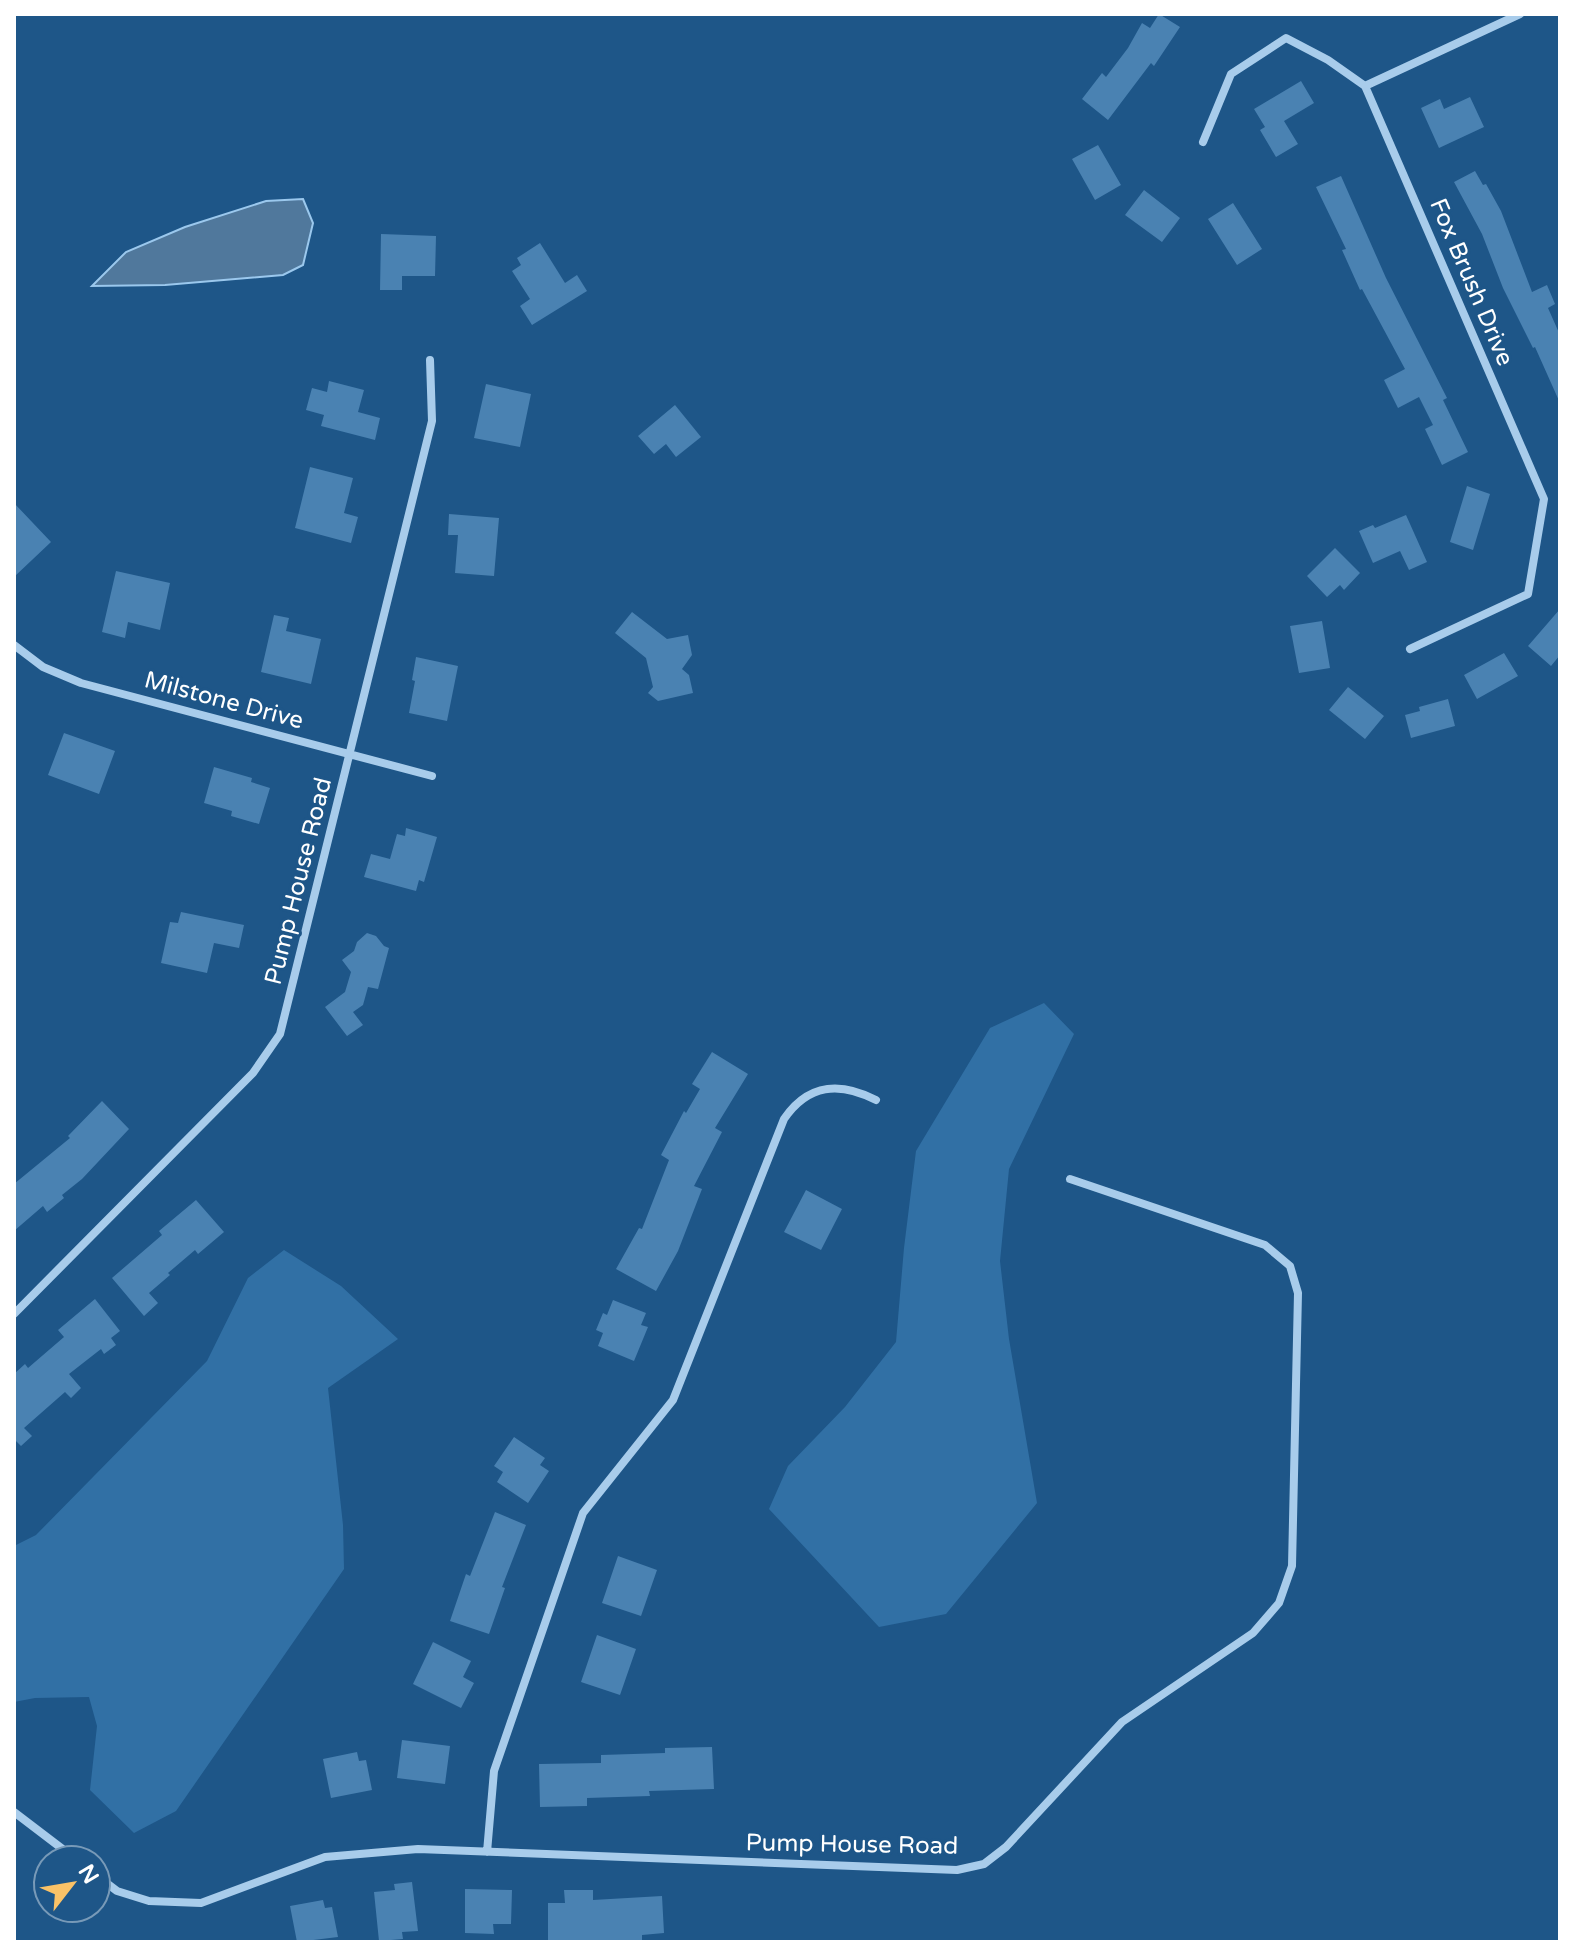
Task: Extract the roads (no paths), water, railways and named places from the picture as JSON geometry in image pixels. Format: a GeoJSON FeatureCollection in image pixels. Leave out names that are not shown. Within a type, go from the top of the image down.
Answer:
{"type":"FeatureCollection","features":[{"type":"Feature","properties":{"kind":"street"},"geometry":{"type":"LineString","coordinates":[[1203,142],[1231,74],[1286,38],[1328,60],[1365,86],[1520,14]]}},
{"type":"Feature","properties":{"kind":"street","name":"Fox Brush Drive"},"geometry":{"type":"LineString","coordinates":[[1365,86],[1544,499],[1528,594],[1410,649]]}},
{"type":"Feature","properties":{"kind":"street","name":"Pump House Road"},"geometry":{"type":"LineString","coordinates":[[14,1314],[253,1073],[280,1034],[432,421],[430,360]]}},
{"type":"Feature","properties":{"kind":"street","name":"Milstone Drive"},"geometry":{"type":"LineString","coordinates":[[14,645],[43,667],[81,683],[432,776]]}},
{"type":"Feature","properties":{"kind":"street"},"geometry":{"type":"LineString","coordinates":[[487,1852],[494,1771],[583,1513],[673,1400],[784,1119],[793,1106],[810,1094],[827,1088],[846,1087],[876,1100]]}},
{"type":"Feature","properties":{"kind":"street","name":"Pump House Road"},"geometry":{"type":"LineString","coordinates":[[112,1887],[149,1901],[201,1903],[325,1857],[418,1849],[957,1870],[984,1864],[1006,1847],[1122,1722],[1253,1633],[1279,1603],[1292,1566],[1298,1293],[1290,1266],[1265,1245],[1070,1179]]}},
{"type":"Feature","properties":{"kind":"street"},"geometry":{"type":"LineString","coordinates":[[14,1812],[56,1844]]}}]}
